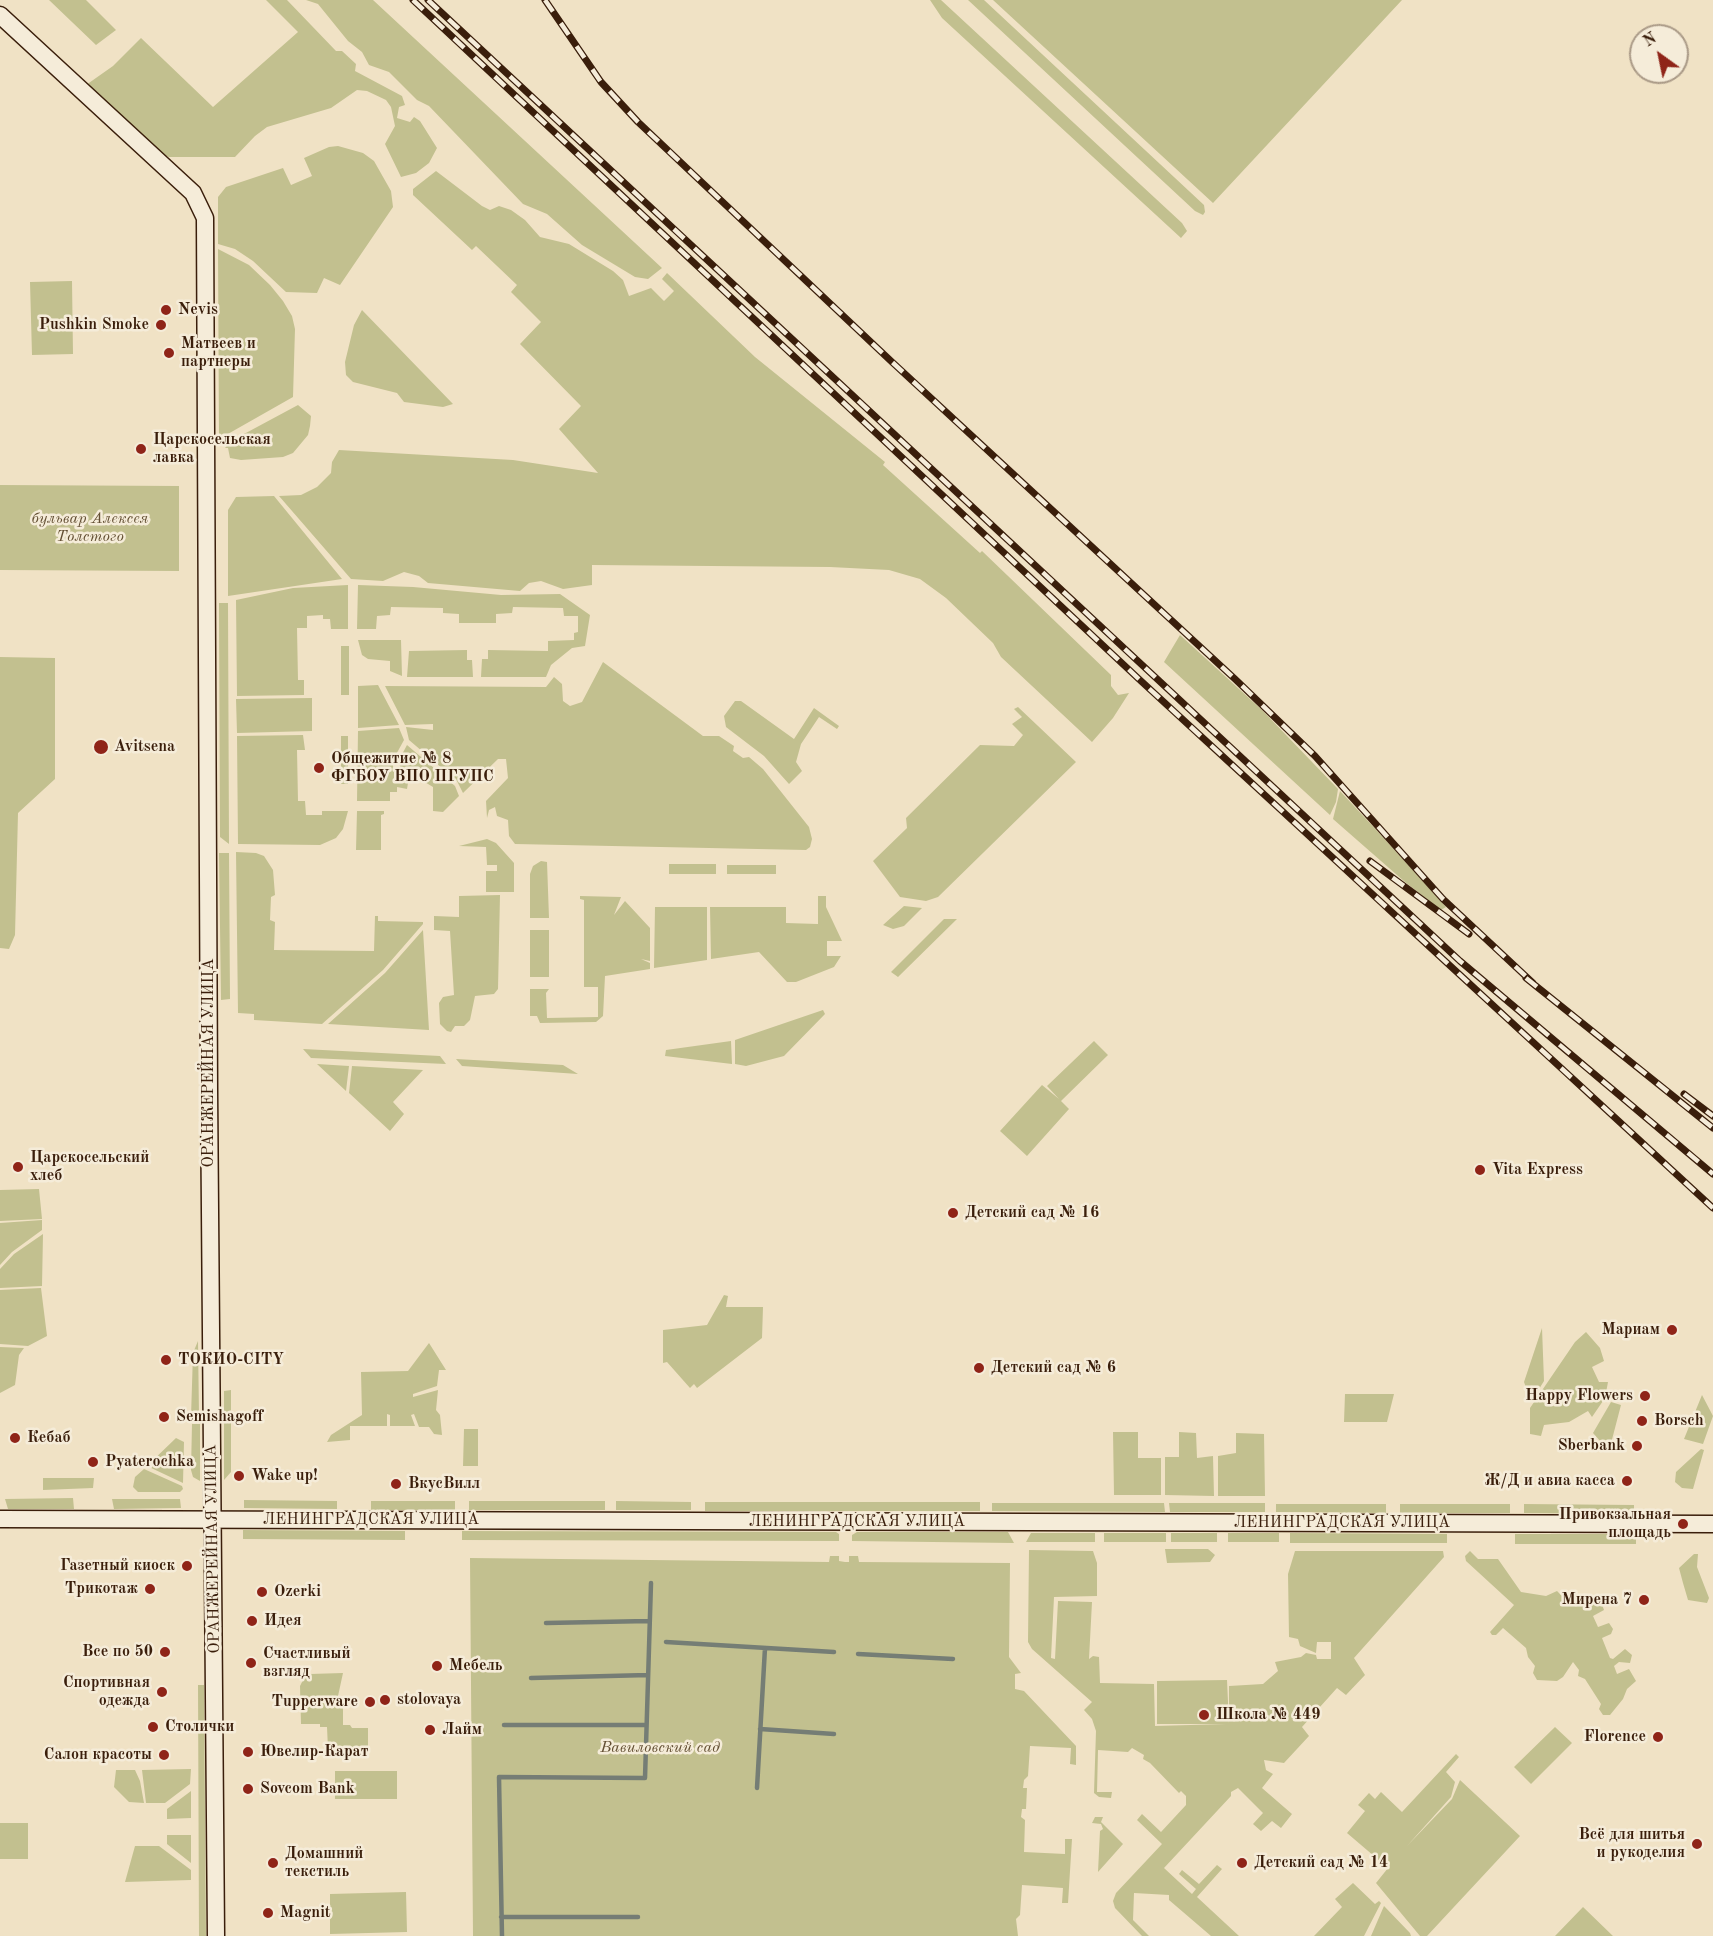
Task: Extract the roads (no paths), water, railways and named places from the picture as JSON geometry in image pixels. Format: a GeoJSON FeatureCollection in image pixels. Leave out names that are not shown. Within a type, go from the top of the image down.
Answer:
{"type":"FeatureCollection","features":[{"type":"Feature","properties":{"kind":"street","name":"ОРАНЖЕРЕЙНАЯ УЛИЦА"},"geometry":{"type":"LineString","coordinates":[[0,15],[193,193],[205,218],[216,1936]]}},
{"type":"Feature","properties":{"kind":"street","name":"ЛЕНИНГРАДСКАЯ УЛИЦА"},"geometry":{"type":"LineString","coordinates":[[0,1519],[1713,1524]]}},
{"type":"Feature","properties":{"kind":"waterway"},"geometry":{"type":"LineString","coordinates":[[502,1936],[499,1777],[645,1778],[651,1583]]}},
{"type":"Feature","properties":{"kind":"waterway"},"geometry":{"type":"LineString","coordinates":[[546,1623],[649,1621]]}},
{"type":"Feature","properties":{"kind":"waterway"},"geometry":{"type":"LineString","coordinates":[[666,1642],[834,1652]]}},
{"type":"Feature","properties":{"kind":"waterway"},"geometry":{"type":"LineString","coordinates":[[757,1788],[765,1648]]}},
{"type":"Feature","properties":{"kind":"waterway"},"geometry":{"type":"LineString","coordinates":[[858,1654],[953,1659]]}},
{"type":"Feature","properties":{"kind":"waterway"},"geometry":{"type":"LineString","coordinates":[[531,1678],[648,1675]]}},
{"type":"Feature","properties":{"kind":"waterway"},"geometry":{"type":"LineString","coordinates":[[504,1725],[646,1725]]}},
{"type":"Feature","properties":{"kind":"waterway"},"geometry":{"type":"LineString","coordinates":[[760,1729],[834,1734]]}},
{"type":"Feature","properties":{"kind":"waterway"},"geometry":{"type":"LineString","coordinates":[[501,1917],[638,1917]]}},
{"type":"Feature","properties":{"kind":"railway"},"geometry":{"type":"LineString","coordinates":[[413,0],[1141,681],[1713,1208]]}},
{"type":"Feature","properties":{"kind":"railway"},"geometry":{"type":"LineString","coordinates":[[428,0],[1460,961],[1713,1174]]}},
{"type":"Feature","properties":{"kind":"railway"},"geometry":{"type":"LineString","coordinates":[[545,0],[601,82],[638,122],[892,362],[1235,679],[1315,756],[1443,899],[1533,983]]}},
{"type":"Feature","properties":{"kind":"railway"},"geometry":{"type":"LineString","coordinates":[[1370,861],[1469,934]]}},
{"type":"Feature","properties":{"kind":"railway"},"geometry":{"type":"LineString","coordinates":[[1526,978],[1713,1128]]}},
{"type":"Feature","properties":{"kind":"railway"},"geometry":{"type":"LineString","coordinates":[[1684,1094],[1713,1116]]}},
{"type":"Feature","properties":{"kind":"place","name":"Nevis"},"geometry":{"type":"Point","coordinates":[166,310]}},
{"type":"Feature","properties":{"kind":"place","name":"Pushkin Smoke"},"geometry":{"type":"Point","coordinates":[161,325]}},
{"type":"Feature","properties":{"kind":"place","name":"Матвеев и партнеры"},"geometry":{"type":"Point","coordinates":[169,353]}},
{"type":"Feature","properties":{"kind":"place","name":"Царскосельская лавка"},"geometry":{"type":"Point","coordinates":[141,449]}},
{"type":"Feature","properties":{"kind":"place","name":"Avitsena"},"geometry":{"type":"Point","coordinates":[101,747]}},
{"type":"Feature","properties":{"kind":"place","name":"Общежитие № 8 ФГБОУ ВПО ПГУПС"},"geometry":{"type":"Point","coordinates":[319,768]}},
{"type":"Feature","properties":{"kind":"place","name":"Царскосельский хлеб"},"geometry":{"type":"Point","coordinates":[18,1167]}},
{"type":"Feature","properties":{"kind":"place","name":"Vita Express"},"geometry":{"type":"Point","coordinates":[1480,1170]}},
{"type":"Feature","properties":{"kind":"place","name":"Детский сад № 16"},"geometry":{"type":"Point","coordinates":[953,1213]}},
{"type":"Feature","properties":{"kind":"place","name":"Мариам"},"geometry":{"type":"Point","coordinates":[1672,1330]}},
{"type":"Feature","properties":{"kind":"place","name":"ТОКИО-CITY"},"geometry":{"type":"Point","coordinates":[166,1360]}},
{"type":"Feature","properties":{"kind":"place","name":"Детский сад № 6"},"geometry":{"type":"Point","coordinates":[979,1368]}},
{"type":"Feature","properties":{"kind":"place","name":"Happy Flowers"},"geometry":{"type":"Point","coordinates":[1645,1396]}},
{"type":"Feature","properties":{"kind":"place","name":"Semishagoff"},"geometry":{"type":"Point","coordinates":[164,1417]}},
{"type":"Feature","properties":{"kind":"place","name":"Borsch"},"geometry":{"type":"Point","coordinates":[1642,1421]}},
{"type":"Feature","properties":{"kind":"place","name":"Кебаб"},"geometry":{"type":"Point","coordinates":[15,1438]}},
{"type":"Feature","properties":{"kind":"place","name":"Sberbank"},"geometry":{"type":"Point","coordinates":[1637,1446]}},
{"type":"Feature","properties":{"kind":"place","name":"Pyaterochka"},"geometry":{"type":"Point","coordinates":[93,1462]}},
{"type":"Feature","properties":{"kind":"place","name":"Wake up!"},"geometry":{"type":"Point","coordinates":[239,1476]}},
{"type":"Feature","properties":{"kind":"place","name":"Ж/Д и авиа касса"},"geometry":{"type":"Point","coordinates":[1627,1481]}},
{"type":"Feature","properties":{"kind":"place","name":"ВкусВилл"},"geometry":{"type":"Point","coordinates":[396,1484]}},
{"type":"Feature","properties":{"kind":"place","name":"Привокзальная площадь"},"geometry":{"type":"Point","coordinates":[1683,1524]}},
{"type":"Feature","properties":{"kind":"place","name":"Газетный киоск"},"geometry":{"type":"Point","coordinates":[187,1566]}},
{"type":"Feature","properties":{"kind":"place","name":"Трикотаж"},"geometry":{"type":"Point","coordinates":[150,1589]}},
{"type":"Feature","properties":{"kind":"place","name":"Ozerki"},"geometry":{"type":"Point","coordinates":[262,1592]}},
{"type":"Feature","properties":{"kind":"place","name":"Мирена 7"},"geometry":{"type":"Point","coordinates":[1644,1600]}},
{"type":"Feature","properties":{"kind":"place","name":"Идея"},"geometry":{"type":"Point","coordinates":[252,1621]}},
{"type":"Feature","properties":{"kind":"place","name":"Все по 50"},"geometry":{"type":"Point","coordinates":[165,1652]}},
{"type":"Feature","properties":{"kind":"place","name":"Счастливый взгляд"},"geometry":{"type":"Point","coordinates":[251,1663]}},
{"type":"Feature","properties":{"kind":"place","name":"Мебель"},"geometry":{"type":"Point","coordinates":[437,1666]}},
{"type":"Feature","properties":{"kind":"place","name":"Спортивная одежда"},"geometry":{"type":"Point","coordinates":[162,1692]}},
{"type":"Feature","properties":{"kind":"place","name":"stolovaya"},"geometry":{"type":"Point","coordinates":[385,1700]}},
{"type":"Feature","properties":{"kind":"place","name":"Tupperware"},"geometry":{"type":"Point","coordinates":[370,1702]}},
{"type":"Feature","properties":{"kind":"place","name":"Школа № 449"},"geometry":{"type":"Point","coordinates":[1204,1715]}},
{"type":"Feature","properties":{"kind":"place","name":"Столички"},"geometry":{"type":"Point","coordinates":[153,1727]}},
{"type":"Feature","properties":{"kind":"place","name":"Лайм"},"geometry":{"type":"Point","coordinates":[430,1730]}},
{"type":"Feature","properties":{"kind":"place","name":"Florence"},"geometry":{"type":"Point","coordinates":[1658,1737]}},
{"type":"Feature","properties":{"kind":"place","name":"Ювелир-Карат"},"geometry":{"type":"Point","coordinates":[248,1752]}},
{"type":"Feature","properties":{"kind":"place","name":"Салон красоты"},"geometry":{"type":"Point","coordinates":[164,1755]}},
{"type":"Feature","properties":{"kind":"place","name":"Sovcom Bank"},"geometry":{"type":"Point","coordinates":[248,1789]}},
{"type":"Feature","properties":{"kind":"place","name":"Всё для шитья и рукоделия"},"geometry":{"type":"Point","coordinates":[1697,1844]}},
{"type":"Feature","properties":{"kind":"place","name":"Домашний текстиль"},"geometry":{"type":"Point","coordinates":[273,1863]}},
{"type":"Feature","properties":{"kind":"place","name":"Детский сад № 14"},"geometry":{"type":"Point","coordinates":[1242,1863]}},
{"type":"Feature","properties":{"kind":"place","name":"Magnit"},"geometry":{"type":"Point","coordinates":[268,1913]}},
{"type":"Feature","properties":{"kind":"park label","name":"бульвар Алексея Толстого"},"geometry":{"type":"Point","coordinates":[90,528]}},
{"type":"Feature","properties":{"kind":"park label","name":"Вавиловский сад"},"geometry":{"type":"Point","coordinates":[660,1748]}}]}
